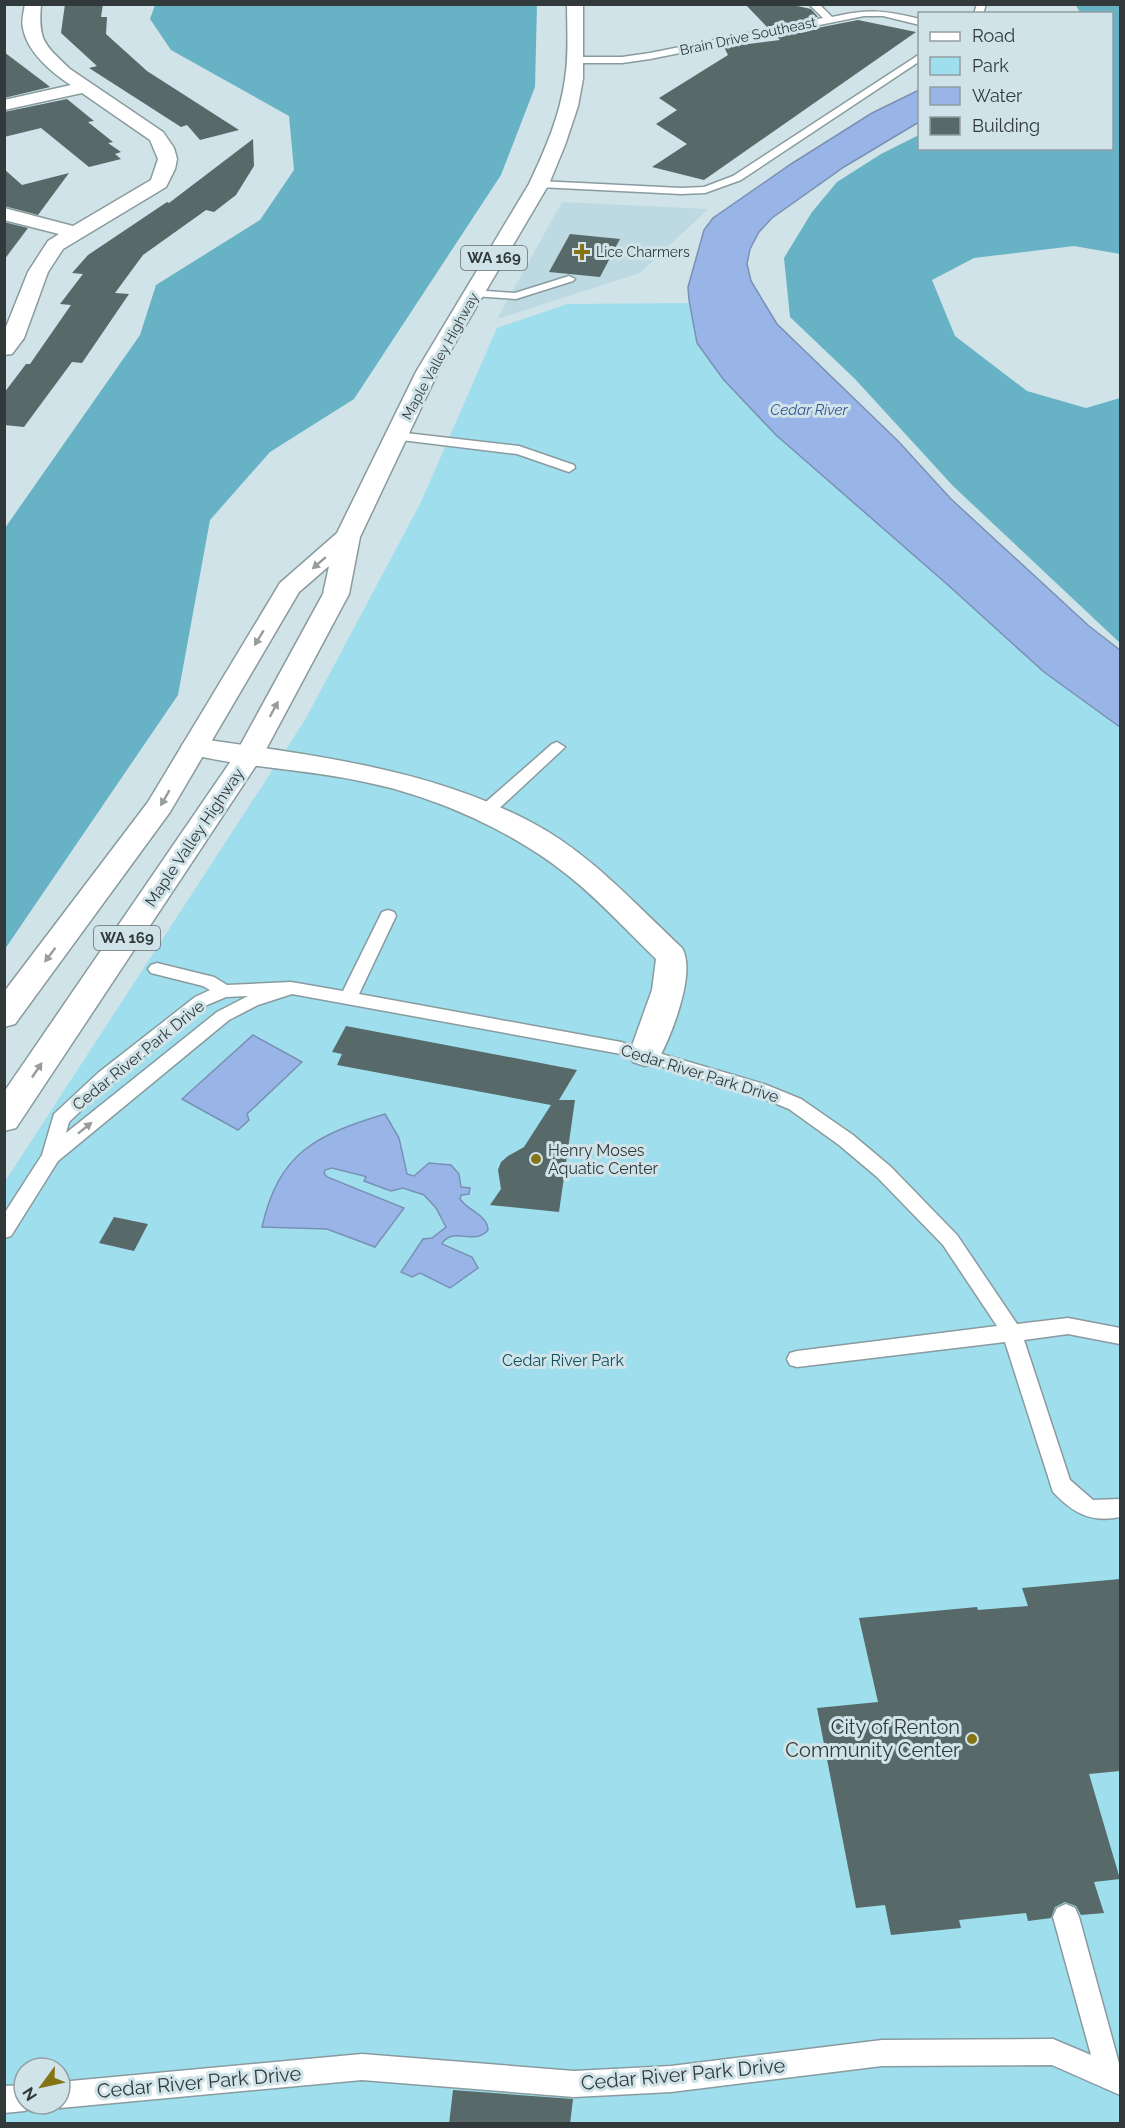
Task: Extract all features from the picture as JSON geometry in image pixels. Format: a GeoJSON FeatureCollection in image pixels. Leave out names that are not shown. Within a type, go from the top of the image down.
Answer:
{"type":"FeatureCollection","features":[{"type":"Feature","properties":{"kind":"main road"},"geometry":{"type":"LineString","coordinates":[[4,349],[13,338],[46,257],[55,245],[159,183],[168,165],[166,149],[157,135],[64,73],[22,28],[33,4]]}},
{"type":"Feature","properties":{"kind":"main road","name":"Maple Valley Highway"},"geometry":{"type":"LineString","coordinates":[[4,1119],[249,755],[336,594],[348,537],[427,372],[539,184],[562,129],[574,79],[575,4]]}},
{"type":"Feature","properties":{"kind":"main road"},"geometry":{"type":"LineString","coordinates":[[4,105],[87,87]]}},
{"type":"Feature","properties":{"kind":"main road"},"geometry":{"type":"LineString","coordinates":[[4,214],[74,232]]}},
{"type":"Feature","properties":{"kind":"main road","name":"Maple Valley Highway"},"geometry":{"type":"LineString","coordinates":[[4,1016],[160,806],[289,588],[348,537]]}},
{"type":"Feature","properties":{"kind":"main road"},"geometry":{"type":"LineString","coordinates":[[195,747],[367,773],[416,786],[520,828],[581,870],[671,956],[673,966],[665,998],[645,1054]]}},
{"type":"Feature","properties":{"kind":"lane"},"geometry":{"type":"LineString","coordinates":[[813,4],[830,19]]}},
{"type":"Feature","properties":{"kind":"lane"},"geometry":{"type":"LineString","coordinates":[[864,13],[893,7]]}},
{"type":"Feature","properties":{"kind":"lane","name":"Brain Drive Southeast"},"geometry":{"type":"LineString","coordinates":[[575,60],[622,60],[650,56],[864,13],[883,13],[918,22]]}},
{"type":"Feature","properties":{"kind":"lane"},"geometry":{"type":"LineString","coordinates":[[539,184],[681,191],[705,190],[721,186],[737,178],[918,58]]}},
{"type":"Feature","properties":{"kind":"lane"},"geometry":{"type":"LineString","coordinates":[[473,293],[516,296],[569,279]]}},
{"type":"Feature","properties":{"kind":"lane"},"geometry":{"type":"LineString","coordinates":[[397,436],[519,450],[569,468]]}},
{"type":"Feature","properties":{"kind":"lane"},"geometry":{"type":"LineString","coordinates":[[485,812],[557,747]]}},
{"type":"Feature","properties":{"kind":"lane"},"geometry":{"type":"LineString","coordinates":[[348,998],[388,916]]}},
{"type":"Feature","properties":{"kind":"lane"},"geometry":{"type":"LineString","coordinates":[[157,969],[208,981],[224,991]]}},
{"type":"Feature","properties":{"kind":"lane","name":"Cedar River Park Drive"},"geometry":{"type":"LineString","coordinates":[[51,1156],[223,1016],[252,1001],[291,988]]}},
{"type":"Feature","properties":{"kind":"lane","name":"Cedar River Park Drive"},"geometry":{"type":"LineString","coordinates":[[4,1231],[51,1156],[61,1119],[104,1078],[201,1001],[224,991],[291,988],[645,1054],[758,1089],[795,1104],[846,1140],[884,1172],[950,1240],[1012,1333],[1061,1485],[1074,1500],[1086,1508],[1100,1512],[1120,1508]]}},
{"type":"Feature","properties":{"kind":"lane"},"geometry":{"type":"LineString","coordinates":[[797,1359],[1068,1326],[1120,1336]]}},
{"type":"Feature","properties":{"kind":"lane"},"geometry":{"type":"LineString","coordinates":[[1066,1917],[1115,2080]]}},
{"type":"Feature","properties":{"kind":"lane","name":"Cedar River Park Drive"},"geometry":{"type":"LineString","coordinates":[[72,2094],[362,2067],[574,2084],[670,2079],[882,2053],[1053,2052],[1115,2080]]}},
{"type":"Feature","properties":{"kind":"shaded area"},"geometry":{"type":"Polygon","coordinates":[[[155,5],[537,5],[535,87],[501,175],[354,399],[270,452],[210,520],[178,695],[5,949],[5,528],[140,335],[156,285],[260,220],[294,170],[289,116],[171,50],[150,19],[155,5]]]}},
{"type":"Feature","properties":{"kind":"shaded area"},"geometry":{"type":"Polygon","coordinates":[[[1076,5],[1120,5],[1120,254],[1074,246],[974,258],[932,280],[955,336],[1027,391],[1086,408],[1120,398],[1120,643],[953,486],[855,379],[790,317],[784,258],[812,212],[837,182],[881,154],[918,136],[918,150],[1113,150],[1113,12],[1080,12],[1076,5]]]}},
{"type":"Feature","properties":{"kind":"shaded area"},"geometry":{"type":"Polygon","coordinates":[[[562,202],[708,209],[640,273],[497,319],[562,202]]]}},
{"type":"Feature","properties":{"kind":"green space","name":"Cedar River Park"},"geometry":{"type":"Polygon","coordinates":[[[690,303],[697,343],[723,379],[776,435],[1044,672],[1120,727],[1120,2123],[5,2123],[4,1183],[305,720],[421,502],[497,328],[567,304],[690,303]]]}},
{"type":"Feature","properties":{"kind":"water","name":"Cedar River"},"geometry":{"type":"Polygon","coordinates":[[[918,90],[918,123],[844,167],[772,218],[759,232],[750,249],[747,264],[751,281],[777,324],[898,441],[951,499],[1089,626],[1120,650],[1120,727],[1044,672],[776,435],[723,379],[697,343],[688,287],[704,230],[713,218],[791,164],[872,113],[918,90]]]}},
{"type":"Feature","properties":{"kind":"water"},"geometry":{"type":"Polygon","coordinates":[[[253,1035],[302,1062],[247,1114],[249,1120],[238,1130],[182,1099],[253,1035]]]}},
{"type":"Feature","properties":{"kind":"water"},"geometry":{"type":"Polygon","coordinates":[[[385,1114],[399,1138],[407,1174],[414,1176],[429,1163],[451,1165],[459,1174],[461,1187],[470,1188],[469,1194],[461,1195],[460,1199],[487,1225],[488,1230],[477,1237],[454,1236],[443,1242],[442,1244],[472,1257],[478,1268],[450,1288],[420,1273],[412,1277],[401,1272],[423,1239],[432,1238],[446,1227],[436,1208],[424,1195],[403,1188],[391,1191],[364,1181],[366,1177],[364,1176],[332,1168],[325,1170],[327,1177],[404,1208],[375,1247],[327,1229],[262,1227],[269,1201],[279,1181],[290,1164],[304,1150],[339,1130],[385,1114]]]}},
{"type":"Feature","properties":{"kind":"building"},"geometry":{"type":"Polygon","coordinates":[[[65,4],[103,4],[101,17],[107,17],[106,34],[147,71],[239,130],[200,140],[187,125],[181,127],[89,68],[97,66],[61,33],[65,4]]]}},
{"type":"Feature","properties":{"kind":"building"},"geometry":{"type":"Polygon","coordinates":[[[745,4],[788,4],[811,9],[818,17],[767,27],[745,4]]]}},
{"type":"Feature","properties":{"kind":"building"},"geometry":{"type":"Polygon","coordinates":[[[858,20],[916,32],[704,180],[652,167],[687,144],[656,124],[677,110],[659,98],[728,55],[724,47],[780,40],[776,36],[858,20]]]}},
{"type":"Feature","properties":{"kind":"building"},"geometry":{"type":"Polygon","coordinates":[[[4,52],[45,83],[50,87],[4,98],[4,52]]]}},
{"type":"Feature","properties":{"kind":"building"},"geometry":{"type":"Polygon","coordinates":[[[67,99],[94,121],[88,122],[113,142],[108,143],[121,152],[115,154],[121,159],[89,167],[41,128],[4,137],[4,112],[67,99]]]}},
{"type":"Feature","properties":{"kind":"building"},"geometry":{"type":"Polygon","coordinates":[[[253,139],[254,166],[236,195],[214,212],[206,210],[143,255],[115,293],[129,294],[82,363],[72,362],[24,427],[4,425],[4,393],[26,364],[30,364],[71,305],[60,304],[83,274],[72,273],[88,255],[167,202],[169,203],[253,139]]]}},
{"type":"Feature","properties":{"kind":"building"},"geometry":{"type":"Polygon","coordinates":[[[4,169],[22,185],[69,173],[38,215],[4,206],[4,169]]]}},
{"type":"Feature","properties":{"kind":"building"},"geometry":{"type":"Polygon","coordinates":[[[4,222],[28,228],[4,260],[4,222]]]}},
{"type":"Feature","properties":{"kind":"building"},"geometry":{"type":"Polygon","coordinates":[[[570,234],[620,239],[600,277],[549,272],[570,234]]]}},
{"type":"Feature","properties":{"kind":"building"},"geometry":{"type":"Polygon","coordinates":[[[346,1026],[577,1070],[559,1100],[575,1100],[559,1212],[490,1205],[501,1189],[498,1170],[501,1162],[524,1147],[551,1105],[337,1065],[342,1054],[332,1052],[346,1026]]]}},
{"type":"Feature","properties":{"kind":"building"},"geometry":{"type":"Polygon","coordinates":[[[114,1217],[148,1224],[134,1251],[99,1243],[114,1217]]]}},
{"type":"Feature","properties":{"kind":"building","name":"City of Renton Community Center"},"geometry":{"type":"Polygon","coordinates":[[[1120,1579],[1120,1771],[1089,1774],[1120,1879],[1094,1882],[1104,1913],[1081,1915],[1076,1906],[1065,1902],[1055,1907],[1051,1918],[1028,1921],[1026,1913],[959,1920],[961,1928],[891,1935],[885,1905],[856,1908],[817,1708],[878,1702],[859,1618],[977,1607],[978,1610],[1028,1606],[1022,1588],[1120,1579]]]}},
{"type":"Feature","properties":{"kind":"building"},"geometry":{"type":"Polygon","coordinates":[[[453,2090],[573,2099],[570,2124],[449,2124],[453,2090]]]}},
{"type":"Feature","properties":{"kind":"place","name":"Lice Charmers"},"geometry":{"type":"Point","coordinates":[582,252]}},
{"type":"Feature","properties":{"kind":"place","name":"Henry Moses Aquatic Center"},"geometry":{"type":"Point","coordinates":[536,1159]}},
{"type":"Feature","properties":{"kind":"place","name":"City of Renton Community Center"},"geometry":{"type":"Point","coordinates":[972,1739]}}]}
